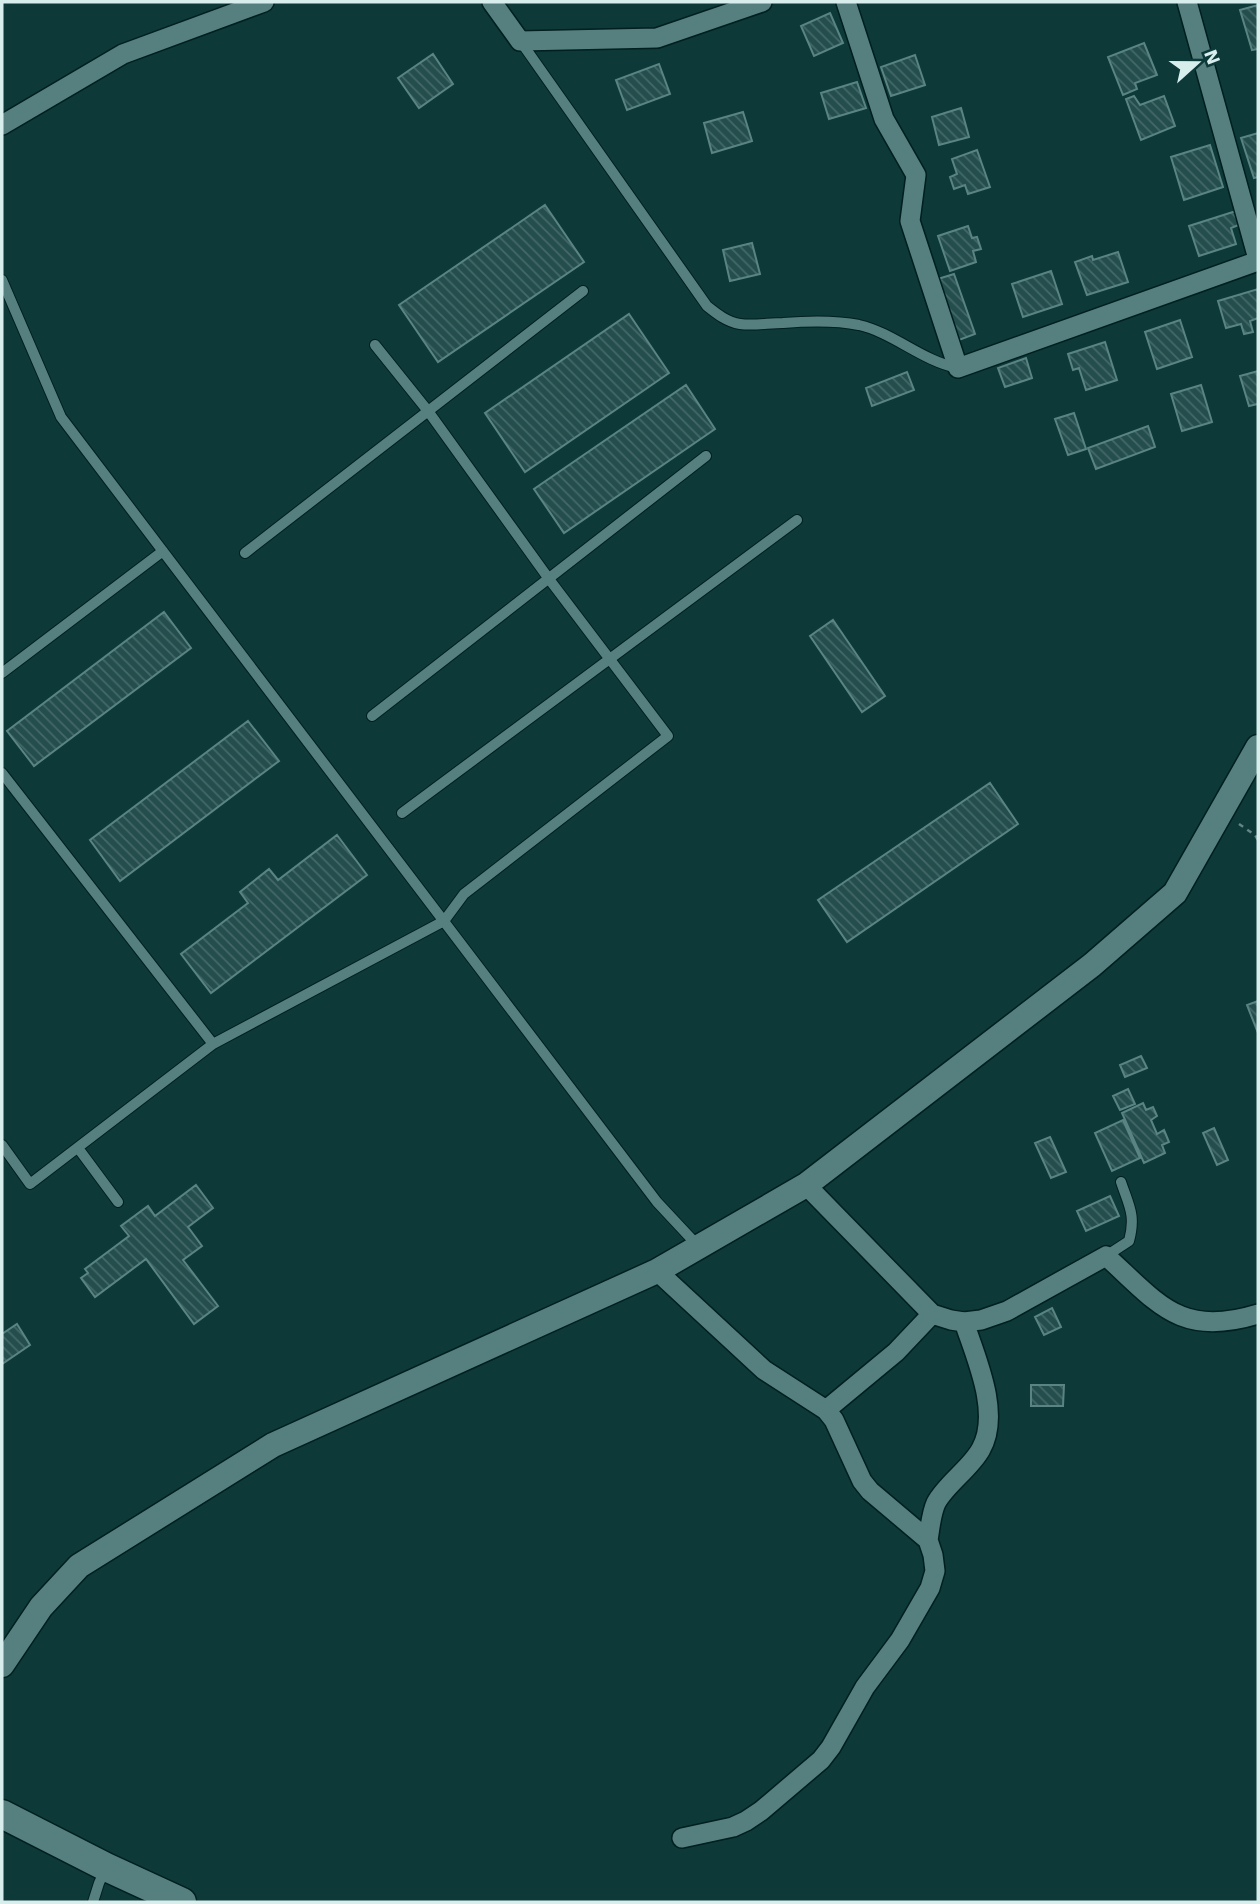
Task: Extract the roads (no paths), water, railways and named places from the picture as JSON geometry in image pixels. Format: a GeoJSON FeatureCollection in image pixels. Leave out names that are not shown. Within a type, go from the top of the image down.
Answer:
{"type":"FeatureCollection","features":[{"type":"Feature","properties":{"kind":"main road"},"geometry":{"type":"LineString","coordinates":[[2,1814],[182,1902]]}},
{"type":"Feature","properties":{"kind":"street"},"geometry":{"type":"LineString","coordinates":[[2,125],[123,54],[264,2]]}},
{"type":"Feature","properties":{"kind":"street"},"geometry":{"type":"LineString","coordinates":[[492,2],[520,41],[657,38],[762,2]]}},
{"type":"Feature","properties":{"kind":"street"},"geometry":{"type":"LineString","coordinates":[[846,2],[884,119],[916,175],[910,221],[957,368],[1258,260],[1187,2]]}},
{"type":"Feature","properties":{"kind":"street"},"geometry":{"type":"LineString","coordinates":[[2,1665],[41,1607],[79,1566],[273,1445],[656,1271],[806,1185],[1092,965],[1175,893],[1258,747]]}},
{"type":"Feature","properties":{"kind":"street"},"geometry":{"type":"LineString","coordinates":[[806,1185],[932,1314],[951,1320],[982,1320],[1007,1311],[1106,1256],[1162,1307],[1187,1320],[1213,1323],[1235,1321],[1258,1314]]}},
{"type":"Feature","properties":{"kind":"street"},"geometry":{"type":"LineString","coordinates":[[656,1271],[750,1359],[826,1410],[838,1427],[862,1481],[870,1491],[928,1540]]}},
{"type":"Feature","properties":{"kind":"street"},"geometry":{"type":"LineString","coordinates":[[826,1410],[895,1352],[932,1314]]}},
{"type":"Feature","properties":{"kind":"street"},"geometry":{"type":"LineString","coordinates":[[682,1838],[733,1827],[746,1821],[771,1804],[821,1760],[865,1687],[900,1640],[930,1588],[935,1571],[928,1540],[935,1505],[981,1448],[989,1423],[980,1373],[964,1322]]}},
{"type":"Feature","properties":{"kind":"lane"},"geometry":{"type":"LineString","coordinates":[[520,41],[707,306],[722,317],[739,324],[832,322],[858,325],[882,332],[936,361],[957,368]]}},
{"type":"Feature","properties":{"kind":"lane"},"geometry":{"type":"LineString","coordinates":[[2,280],[61,417],[657,1202],[700,1247]]}},
{"type":"Feature","properties":{"kind":"lane"},"geometry":{"type":"LineString","coordinates":[[245,552],[583,291]]}},
{"type":"Feature","properties":{"kind":"lane"},"geometry":{"type":"LineString","coordinates":[[2,1144],[30,1184],[213,1044],[444,921],[464,894],[668,736],[549,579],[428,411],[374,345]]}},
{"type":"Feature","properties":{"kind":"lane"},"geometry":{"type":"LineString","coordinates":[[372,716],[706,456]]}},
{"type":"Feature","properties":{"kind":"lane"},"geometry":{"type":"LineString","coordinates":[[402,813],[797,520]]}},
{"type":"Feature","properties":{"kind":"lane"},"geometry":{"type":"LineString","coordinates":[[2,673],[163,551]]}},
{"type":"Feature","properties":{"kind":"lane"},"geometry":{"type":"LineString","coordinates":[[2,773],[213,1044]]}},
{"type":"Feature","properties":{"kind":"lane"},"geometry":{"type":"LineString","coordinates":[[78,1148],[118,1202]]}},
{"type":"Feature","properties":{"kind":"lane"},"geometry":{"type":"LineString","coordinates":[[1106,1256],[1129,1241],[1132,1229],[1133,1215],[1121,1182]]}},
{"type":"Feature","properties":{"kind":"lane"},"geometry":{"type":"LineString","coordinates":[[93,1902],[106,1867]]}}]}
